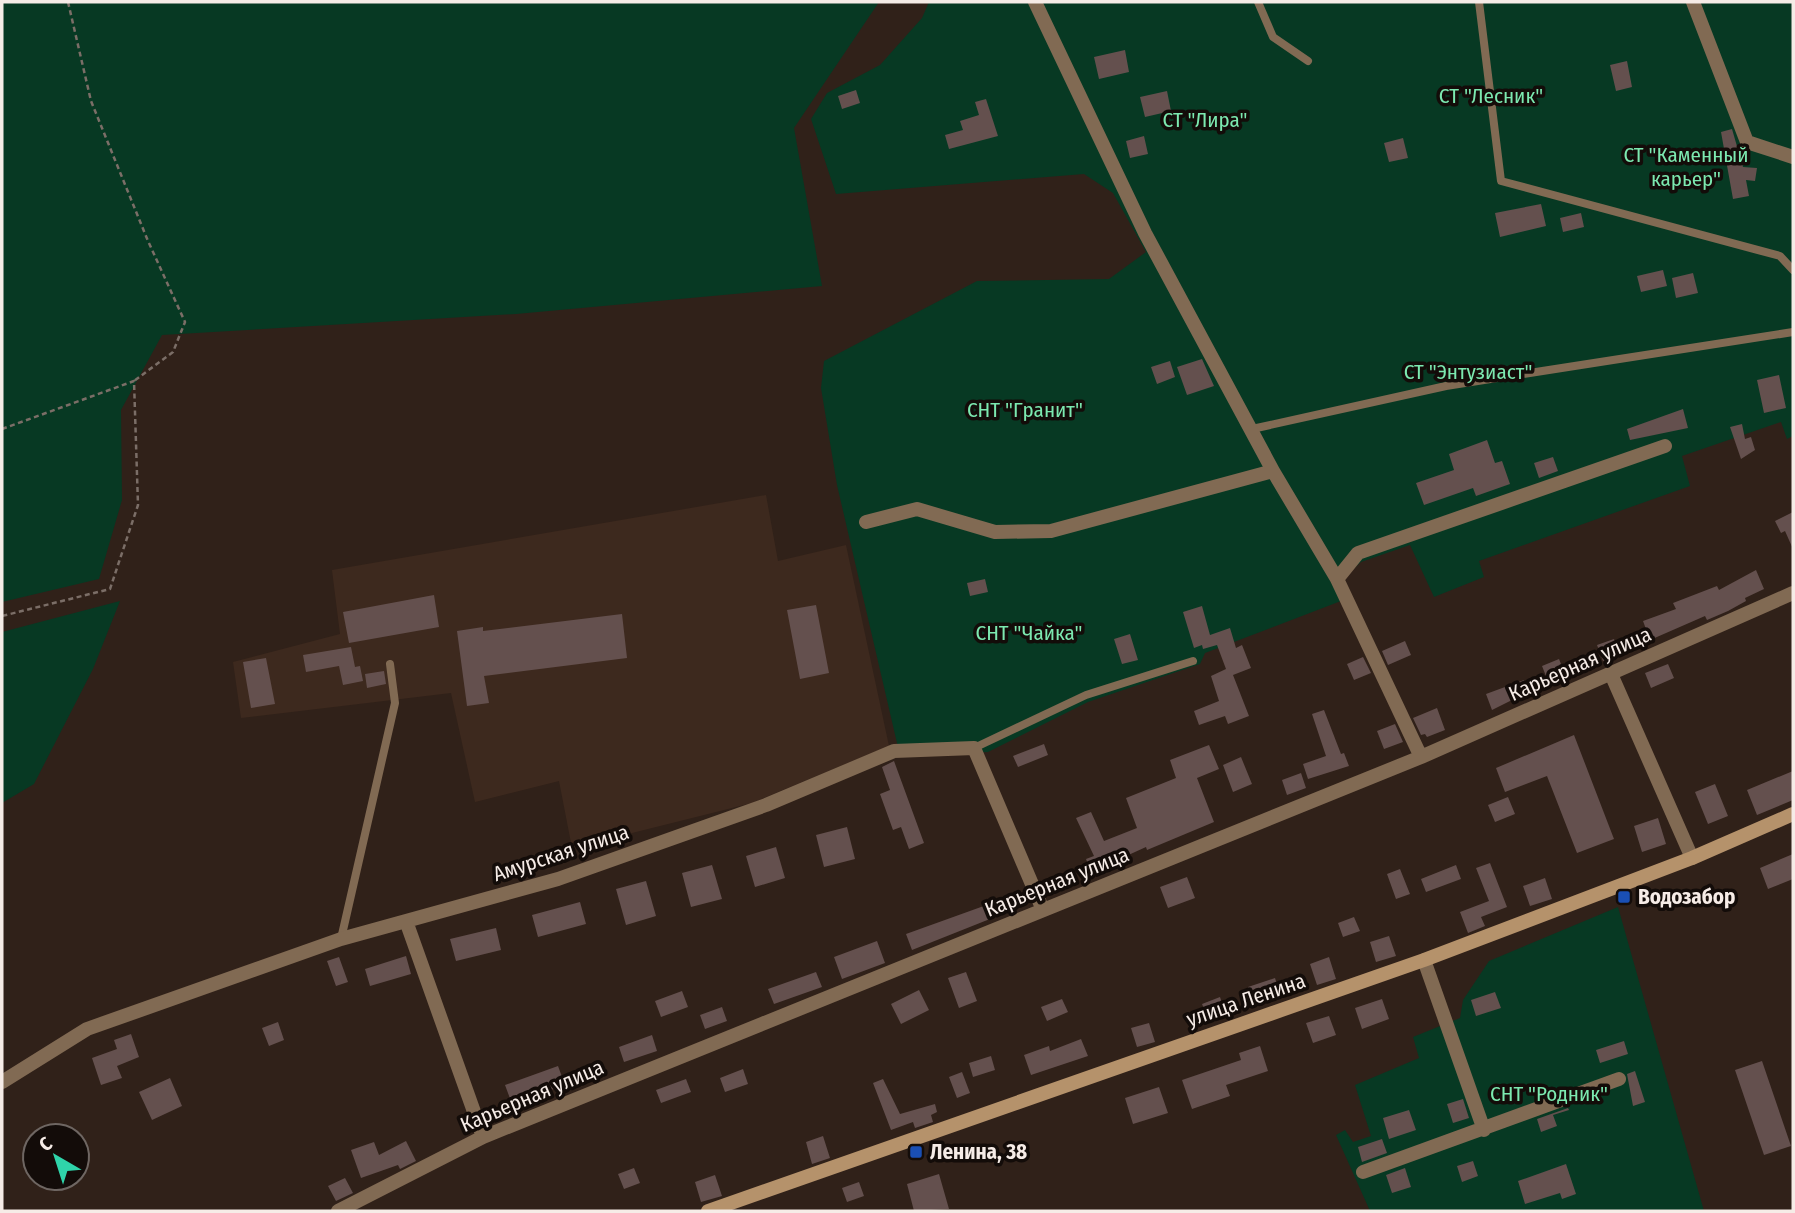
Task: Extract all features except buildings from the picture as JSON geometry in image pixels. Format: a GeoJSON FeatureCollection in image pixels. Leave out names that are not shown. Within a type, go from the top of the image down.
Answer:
{"type":"FeatureCollection","features":[{"type":"Feature","properties":{"kind":"street"},"geometry":{"type":"LineString","coordinates":[[1035,2],[1145,233],[1273,471],[1337,579],[1421,757]]}},
{"type":"Feature","properties":{"kind":"street"},"geometry":{"type":"LineString","coordinates":[[1693,2],[1747,142],[1793,157]]}},
{"type":"Feature","properties":{"kind":"street"},"geometry":{"type":"LineString","coordinates":[[1337,579],[1358,553],[1665,446]]}},
{"type":"Feature","properties":{"kind":"street"},"geometry":{"type":"LineString","coordinates":[[866,522],[917,509],[995,532],[1051,531],[1273,471]]}},
{"type":"Feature","properties":{"kind":"street","name":"Карьерная улица"},"geometry":{"type":"LineString","coordinates":[[338,1211],[483,1137],[1421,757],[1793,593]]}},
{"type":"Feature","properties":{"kind":"street"},"geometry":{"type":"LineString","coordinates":[[1611,674],[1692,858]]}},
{"type":"Feature","properties":{"kind":"street"},"geometry":{"type":"LineString","coordinates":[[974,748],[1043,911]]}},
{"type":"Feature","properties":{"kind":"street","name":"Амурская улица"},"geometry":{"type":"LineString","coordinates":[[2,1082],[87,1029],[341,939],[558,879],[766,805],[894,751],[974,748]]}},
{"type":"Feature","properties":{"kind":"street","name":"улица Ленина"},"geometry":{"type":"LineString","coordinates":[[708,1211],[1424,960],[1692,858],[1793,814]]}},
{"type":"Feature","properties":{"kind":"street"},"geometry":{"type":"LineString","coordinates":[[406,921],[483,1137]]}},
{"type":"Feature","properties":{"kind":"street"},"geometry":{"type":"LineString","coordinates":[[1424,960],[1484,1129]]}},
{"type":"Feature","properties":{"kind":"street"},"geometry":{"type":"LineString","coordinates":[[1363,1172],[1619,1079]]}},
{"type":"Feature","properties":{"kind":"lane"},"geometry":{"type":"LineString","coordinates":[[1258,2],[1273,37],[1308,61]]}},
{"type":"Feature","properties":{"kind":"lane"},"geometry":{"type":"LineString","coordinates":[[1479,2],[1501,181],[1780,256],[1793,270]]}},
{"type":"Feature","properties":{"kind":"lane"},"geometry":{"type":"LineString","coordinates":[[1252,429],[1446,386],[1793,332]]}},
{"type":"Feature","properties":{"kind":"lane"},"geometry":{"type":"LineString","coordinates":[[974,748],[1086,695],[1193,661]]}},
{"type":"Feature","properties":{"kind":"lane"},"geometry":{"type":"LineString","coordinates":[[341,939],[395,703],[390,664]]}},
{"type":"Feature","properties":{"kind":"path"},"geometry":{"type":"LineString","coordinates":[[2,429],[134,381],[173,352],[185,322],[148,242],[91,101],[68,2]]}},
{"type":"Feature","properties":{"kind":"path"},"geometry":{"type":"LineString","coordinates":[[2,616],[110,589],[138,505],[134,381]]}},
{"type":"Feature","properties":{"kind":"shaded area"},"geometry":{"type":"Polygon","coordinates":[[[766,495],[778,561],[846,545],[889,746],[752,803],[572,848],[559,781],[475,802],[451,693],[241,718],[233,662],[340,634],[332,570],[766,495]]]}},
{"type":"Feature","properties":{"kind":"green space"},"geometry":{"type":"Polygon","coordinates":[[[2,2],[879,2],[794,128],[822,286],[516,314],[162,335],[121,410],[122,500],[99,579],[2,602],[2,2]]]}},
{"type":"Feature","properties":{"kind":"green space"},"geometry":{"type":"Polygon","coordinates":[[[929,2],[1793,2],[1793,436],[1787,439],[1781,422],[1682,456],[1690,486],[1479,561],[1484,577],[1434,597],[1410,545],[1361,562],[1350,572],[1330,580],[1341,601],[1205,653],[1200,664],[1088,702],[988,752],[900,756],[837,485],[821,388],[824,361],[977,281],[1109,279],[1146,252],[1113,193],[1084,174],[836,194],[811,119],[827,93],[880,65],[922,18],[929,2]]]}},
{"type":"Feature","properties":{"kind":"green space"},"geometry":{"type":"Polygon","coordinates":[[[120,601],[93,669],[34,784],[2,803],[2,632],[120,601]]]}},
{"type":"Feature","properties":{"kind":"green space","name":"СНТ \"Родник\""},"geometry":{"type":"Polygon","coordinates":[[[1618,907],[1704,1211],[1370,1211],[1336,1135],[1345,1130],[1353,1142],[1371,1136],[1355,1085],[1419,1058],[1413,1037],[1460,1018],[1463,1000],[1489,961],[1618,907]]]}},
{"type":"Feature","properties":{"kind":"place","name":"Водозабор"},"geometry":{"type":"Point","coordinates":[1624,897]}},
{"type":"Feature","properties":{"kind":"place","name":"Ленина, 38"},"geometry":{"type":"Point","coordinates":[916,1152]}},
{"type":"Feature","properties":{"kind":"park label","name":"СТ \"Лесник\""},"geometry":{"type":"Point","coordinates":[1491,96]}},
{"type":"Feature","properties":{"kind":"park label","name":"СТ \"Лира\""},"geometry":{"type":"Point","coordinates":[1205,120]}},
{"type":"Feature","properties":{"kind":"park label","name":"СТ \"Каменный карьер\""},"geometry":{"type":"Point","coordinates":[1686,167]}},
{"type":"Feature","properties":{"kind":"park label","name":"СТ \"Энтузиаст\""},"geometry":{"type":"Point","coordinates":[1468,372]}},
{"type":"Feature","properties":{"kind":"park label","name":"СНТ \"Гранит\""},"geometry":{"type":"Point","coordinates":[1025,410]}},
{"type":"Feature","properties":{"kind":"park label","name":"СНТ \"Чайка\""},"geometry":{"type":"Point","coordinates":[1029,633]}}]}
